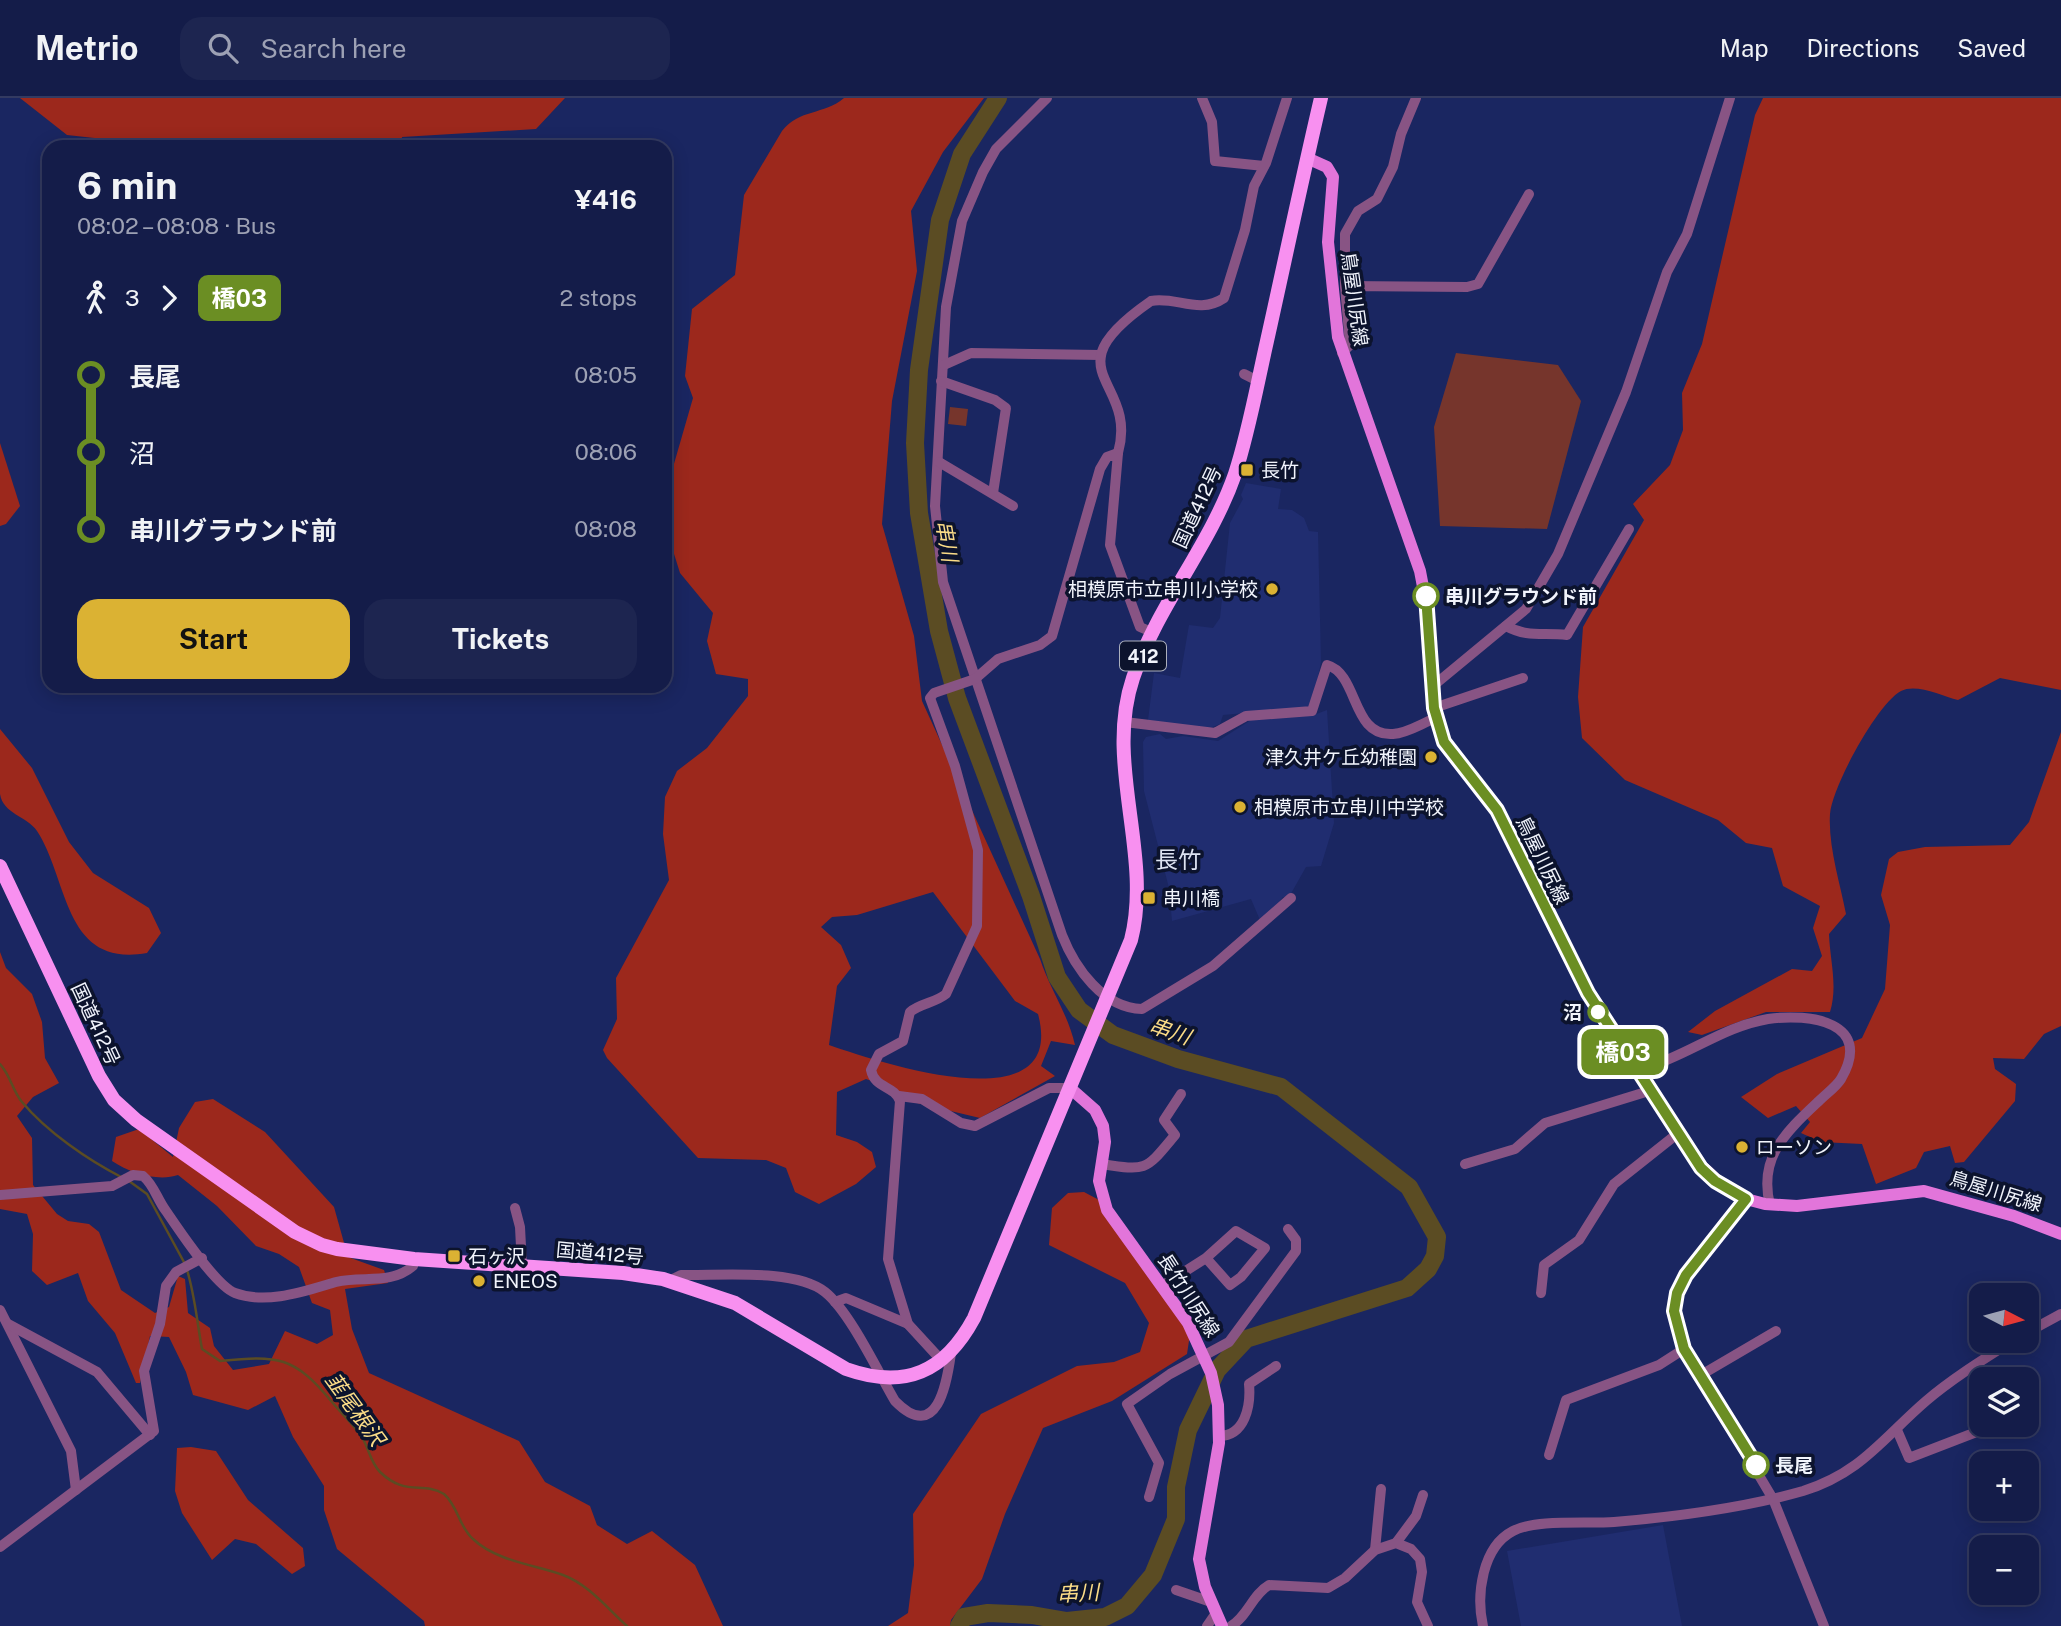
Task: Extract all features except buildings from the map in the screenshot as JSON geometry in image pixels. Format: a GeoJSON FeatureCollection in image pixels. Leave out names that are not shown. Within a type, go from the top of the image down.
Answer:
{"type":"FeatureCollection","features":[{"type":"Feature","properties":{"kind":"highway","name":"国道412号"},"geometry":{"type":"LineString","coordinates":[[1106,1000],[1131,940],[1137,908],[1137,871],[1124,750],[1125,722],[1133,679],[1230,487],[1258,381],[1321,98]]}},
{"type":"Feature","properties":{"kind":"highway","name":"国道412号"},"geometry":{"type":"LineString","coordinates":[[0,866],[99,1076],[114,1100],[136,1120],[295,1232],[337,1249],[414,1259],[623,1273],[669,1281],[735,1303],[846,1368],[882,1378],[927,1371],[946,1357]]}},
{"type":"Feature","properties":{"kind":"highway","name":"412"},"geometry":{"type":"LineString","coordinates":[[946,1357],[963,1338],[974,1318],[1106,1000]]}},
{"type":"Feature","properties":{"kind":"main road","name":"鳥屋川尻線"},"geometry":{"type":"LineString","coordinates":[[1307,158],[1327,167],[1333,177],[1328,242],[1335,319],[1342,353],[1420,571],[1428,613],[1435,713],[1452,755],[1484,791],[1500,815],[1588,993],[1677,1133],[1711,1178],[1746,1199],[1770,1205],[1797,1206],[1924,1191],[2004,1213],[2061,1234]]}},
{"type":"Feature","properties":{"kind":"main road","name":"長竹川尻線"},"geometry":{"type":"LineString","coordinates":[[1070,1088],[1095,1110],[1102,1122],[1105,1142],[1099,1184],[1107,1210],[1188,1323],[1205,1356],[1217,1398],[1219,1431],[1200,1547],[1201,1573],[1222,1626]]}},
{"type":"Feature","properties":{"kind":"street"},"geometry":{"type":"LineString","coordinates":[[1047,98],[996,149],[962,221],[946,307],[941,381],[935,506],[943,582],[973,679],[1066,947],[1089,983],[1106,1000],[1129,1009],[1142,1009],[1213,966],[1291,898]]}},
{"type":"Feature","properties":{"kind":"street"},"geometry":{"type":"LineString","coordinates":[[1202,98],[1212,122],[1215,161],[1264,166]]}},
{"type":"Feature","properties":{"kind":"street"},"geometry":{"type":"LineString","coordinates":[[1154,633],[1140,627],[1110,545],[1121,442],[1119,416],[1110,390],[1101,376],[1101,355],[1106,340],[1151,301],[1196,305],[1216,303],[1224,298],[1245,230],[1254,186],[1264,166],[1287,98]]}},
{"type":"Feature","properties":{"kind":"street"},"geometry":{"type":"LineString","coordinates":[[1342,353],[1350,345],[1345,286],[1345,234],[1358,211],[1377,199],[1393,167],[1401,134],[1416,98]]}},
{"type":"Feature","properties":{"kind":"street"},"geometry":{"type":"LineString","coordinates":[[1433,686],[1525,608],[1558,554],[1626,392],[1667,272],[1691,224],[1730,98]]}},
{"type":"Feature","properties":{"kind":"street"},"geometry":{"type":"LineString","coordinates":[[1345,286],[1467,287],[1478,284],[1530,194]]}},
{"type":"Feature","properties":{"kind":"street"},"geometry":{"type":"LineString","coordinates":[[944,365],[971,353],[1101,355]]}},
{"type":"Feature","properties":{"kind":"street"},"geometry":{"type":"LineString","coordinates":[[1244,374],[1258,381]]}},
{"type":"Feature","properties":{"kind":"street"},"geometry":{"type":"LineString","coordinates":[[941,381],[995,400],[1006,408],[993,493]]}},
{"type":"Feature","properties":{"kind":"street"},"geometry":{"type":"LineString","coordinates":[[1070,1088],[1049,1088],[975,1126],[961,1123],[922,1098],[899,1096],[873,1077],[874,1058],[903,1041],[910,1012],[919,1005],[938,1001],[946,994],[977,926],[978,850],[955,766],[931,707],[930,698],[934,693],[973,679],[998,659],[1040,645],[1052,636],[1100,470],[1107,457],[1118,453]]}},
{"type":"Feature","properties":{"kind":"street"},"geometry":{"type":"LineString","coordinates":[[939,462],[1013,506]]}},
{"type":"Feature","properties":{"kind":"street"},"geometry":{"type":"LineString","coordinates":[[1506,626],[1521,635],[1548,632],[1567,635],[1629,529]]}},
{"type":"Feature","properties":{"kind":"street"},"geometry":{"type":"LineString","coordinates":[[1125,722],[1215,733],[1246,716],[1312,711],[1327,665],[1342,677],[1363,718],[1376,730],[1390,734],[1401,733],[1435,713],[1523,678]]}},
{"type":"Feature","properties":{"kind":"street"},"geometry":{"type":"LineString","coordinates":[[1635,1070],[1659,1065],[1692,1051],[1743,1023],[1779,1018],[1809,1018],[1833,1024],[1845,1034],[1851,1048],[1848,1065],[1839,1082],[1791,1126],[1767,1168],[1770,1205]]}},
{"type":"Feature","properties":{"kind":"street"},"geometry":{"type":"LineString","coordinates":[[1465,1164],[1515,1149],[1545,1123],[1649,1091]]}},
{"type":"Feature","properties":{"kind":"street"},"geometry":{"type":"LineString","coordinates":[[1101,1164],[1133,1169],[1152,1163],[1175,1135],[1164,1120],[1181,1094]]}},
{"type":"Feature","properties":{"kind":"street"},"geometry":{"type":"LineString","coordinates":[[899,1096],[888,1259],[908,1324]]}},
{"type":"Feature","properties":{"kind":"street"},"geometry":{"type":"LineString","coordinates":[[1541,1293],[1544,1265],[1579,1240],[1614,1184],[1677,1133]]}},
{"type":"Feature","properties":{"kind":"street"},"geometry":{"type":"LineString","coordinates":[[0,1195],[118,1184],[133,1175],[148,1180],[198,1260],[235,1293],[276,1297],[340,1281],[393,1278],[412,1266],[414,1259]]}},
{"type":"Feature","properties":{"kind":"street"},"geometry":{"type":"LineString","coordinates":[[1746,1199],[1680,1286],[1675,1317],[1684,1349],[1773,1499],[1824,1626]]}},
{"type":"Feature","properties":{"kind":"street"},"geometry":{"type":"LineString","coordinates":[[515,1208],[522,1266]]}},
{"type":"Feature","properties":{"kind":"street"},"geometry":{"type":"LineString","coordinates":[[1149,1497],[1159,1463],[1127,1404],[1234,1337],[1296,1251],[1296,1240],[1288,1229]]}},
{"type":"Feature","properties":{"kind":"street"},"geometry":{"type":"LineString","coordinates":[[1162,1286],[1206,1258],[1236,1231],[1265,1248],[1230,1285],[1206,1258]]}},
{"type":"Feature","properties":{"kind":"street"},"geometry":{"type":"LineString","coordinates":[[0,1547],[76,1490],[90,1476],[154,1431],[154,1418],[144,1371],[160,1324],[166,1286],[180,1269],[198,1260]]}},
{"type":"Feature","properties":{"kind":"street"},"geometry":{"type":"LineString","coordinates":[[669,1281],[681,1275],[791,1278],[814,1285],[835,1302],[903,1409],[921,1415],[932,1412],[940,1403],[947,1383],[946,1357],[908,1324],[855,1300],[846,1298],[835,1302]]}},
{"type":"Feature","properties":{"kind":"street"},"geometry":{"type":"LineString","coordinates":[[0,1310],[71,1451],[76,1490]]}},
{"type":"Feature","properties":{"kind":"street"},"geometry":{"type":"LineString","coordinates":[[2039,1326],[2061,1314]]}},
{"type":"Feature","properties":{"kind":"street"},"geometry":{"type":"LineString","coordinates":[[7,1324],[97,1372],[150,1434]]}},
{"type":"Feature","properties":{"kind":"street"},"geometry":{"type":"LineString","coordinates":[[1701,1375],[1776,1331]]}},
{"type":"Feature","properties":{"kind":"street"},"geometry":{"type":"LineString","coordinates":[[1549,1455],[1566,1401],[1659,1365],[1684,1349]]}},
{"type":"Feature","properties":{"kind":"street"},"geometry":{"type":"LineString","coordinates":[[1483,1626],[1480,1596],[1486,1570],[1495,1547],[1517,1529],[1627,1520],[1773,1499],[1816,1487],[1872,1455],[1943,1388],[1995,1353]]}},
{"type":"Feature","properties":{"kind":"street"},"geometry":{"type":"LineString","coordinates":[[1219,1431],[1232,1435],[1237,1432],[1250,1403],[1249,1384],[1276,1366]]}},
{"type":"Feature","properties":{"kind":"street"},"geometry":{"type":"LineString","coordinates":[[1897,1430],[1909,1458],[1969,1435]]}},
{"type":"Feature","properties":{"kind":"street"},"geometry":{"type":"LineString","coordinates":[[1375,1550],[1381,1489]]}},
{"type":"Feature","properties":{"kind":"street"},"geometry":{"type":"LineString","coordinates":[[1231,1626],[1244,1616],[1258,1595],[1269,1585],[1328,1588],[1345,1578],[1375,1550],[1396,1543],[1416,1516],[1423,1495]]}},
{"type":"Feature","properties":{"kind":"street"},"geometry":{"type":"LineString","coordinates":[[1396,1543],[1411,1549],[1420,1559],[1422,1573],[1417,1602],[1429,1626]]}},
{"type":"Feature","properties":{"kind":"street"},"geometry":{"type":"LineString","coordinates":[[1176,1590],[1213,1607],[1207,1626]]}},
{"type":"Feature","properties":{"kind":"shaded area"},"geometry":{"type":"Polygon","coordinates":[[[20,98],[565,98],[536,129],[402,137],[402,140],[113,140],[67,135],[20,98]]]}},
{"type":"Feature","properties":{"kind":"shaded area"},"geometry":{"type":"Polygon","coordinates":[[[844,98],[984,98],[943,152],[911,211],[917,271],[892,401],[882,524],[914,636],[922,701],[1040,959],[1075,1045],[1051,1041],[1041,1066],[1055,1076],[980,1118],[913,1102],[897,1090],[866,1079],[837,1092],[836,1135],[857,1142],[872,1152],[876,1167],[856,1184],[819,1204],[795,1192],[786,1168],[766,1160],[698,1158],[607,1058],[603,1050],[617,1019],[616,978],[669,880],[663,834],[665,797],[677,771],[707,748],[748,696],[748,679],[716,674],[707,641],[713,613],[680,573],[672,547],[672,471],[693,398],[685,376],[692,309],[735,275],[744,195],[782,131],[796,119],[844,98]],[[933,892],[857,915],[832,917],[821,927],[841,945],[851,968],[837,986],[829,1045],[925,1072],[963,1078],[998,1078],[1025,1068],[1040,1048],[1038,1014],[1015,1001],[933,892]]]}},
{"type":"Feature","properties":{"kind":"shaded area"},"geometry":{"type":"Polygon","coordinates":[[[1763,98],[2061,98],[2061,690],[2000,678],[1958,700],[1914,688],[1901,691],[1891,699],[1857,747],[1839,785],[1830,814],[1833,852],[1846,914],[1829,934],[1833,983],[1830,1012],[1766,1012],[1702,1035],[1688,1032],[1715,1011],[1792,969],[1812,971],[1822,956],[1813,928],[1820,906],[1783,886],[1772,848],[1746,843],[1718,820],[1625,780],[1582,738],[1578,697],[1583,627],[1644,520],[1633,504],[1670,465],[1683,430],[1682,393],[1702,344],[1755,115],[1763,98]]]}},
{"type":"Feature","properties":{"kind":"shaded area"},"geometry":{"type":"Polygon","coordinates":[[[1456,353],[1558,365],[1581,401],[1547,529],[1440,526],[1434,427],[1456,353]]]}},
{"type":"Feature","properties":{"kind":"shaded area"},"geometry":{"type":"Polygon","coordinates":[[[950,407],[968,409],[966,426],[948,424],[950,407]]]}},
{"type":"Feature","properties":{"kind":"shaded area"},"geometry":{"type":"Polygon","coordinates":[[[0,443],[20,506],[6,524],[0,526],[0,443]]]}},
{"type":"Feature","properties":{"kind":"shaded area","name":"相模原市立串川小学校"},"geometry":{"type":"Polygon","coordinates":[[[1246,483],[1281,489],[1278,509],[1292,510],[1304,518],[1309,531],[1318,532],[1321,662],[1312,707],[1223,715],[1220,724],[1208,729],[1148,720],[1154,673],[1180,678],[1189,625],[1213,628],[1220,618],[1230,523],[1243,499],[1241,495],[1246,483]]]}},
{"type":"Feature","properties":{"kind":"shaded area","name":"相模原市立串川中学校"},"geometry":{"type":"Polygon","coordinates":[[[1327,710],[1334,823],[1321,866],[1306,867],[1289,897],[1283,897],[1270,913],[1260,920],[1251,899],[1172,921],[1169,888],[1144,791],[1143,742],[1146,737],[1160,734],[1166,739],[1183,736],[1218,741],[1251,720],[1314,715],[1327,710]]]}},
{"type":"Feature","properties":{"kind":"shaded area"},"geometry":{"type":"Polygon","coordinates":[[[0,729],[32,768],[69,842],[93,873],[149,908],[161,933],[147,953],[119,954],[99,947],[84,934],[72,916],[37,831],[10,811],[2,801],[0,729]]]}},
{"type":"Feature","properties":{"kind":"shaded area"},"geometry":{"type":"Polygon","coordinates":[[[2061,732],[2061,1026],[2044,1034],[2024,1059],[1993,1058],[1995,1069],[2016,1084],[2015,1101],[1964,1162],[1955,1163],[1950,1146],[1924,1152],[1916,1168],[1876,1184],[1862,1144],[1821,1142],[1801,1133],[1810,1122],[1796,1106],[1768,1118],[1741,1097],[1777,1074],[1862,1038],[1885,989],[1890,925],[1881,895],[1889,859],[1898,852],[1925,847],[2010,845],[2029,822],[2061,732]]]}},
{"type":"Feature","properties":{"kind":"shaded area"},"geometry":{"type":"Polygon","coordinates":[[[0,952],[6,968],[32,994],[42,1022],[45,1058],[59,1083],[33,1097],[17,1116],[32,1138],[33,1185],[57,1214],[68,1221],[89,1224],[99,1232],[121,1290],[155,1313],[169,1307],[178,1276],[185,1279],[188,1313],[210,1328],[214,1346],[233,1370],[269,1364],[285,1331],[317,1344],[333,1335],[330,1310],[312,1303],[299,1267],[279,1254],[256,1246],[217,1206],[178,1175],[144,1175],[112,1161],[116,1137],[139,1129],[173,1157],[179,1128],[195,1102],[213,1099],[265,1132],[334,1207],[348,1257],[384,1270],[388,1283],[345,1289],[352,1329],[369,1373],[519,1441],[545,1482],[590,1506],[597,1525],[627,1544],[652,1531],[695,1565],[723,1626],[425,1626],[424,1621],[337,1549],[324,1510],[324,1486],[293,1437],[275,1396],[248,1410],[193,1395],[186,1372],[169,1337],[150,1336],[140,1383],[136,1383],[115,1333],[88,1301],[78,1273],[47,1285],[32,1271],[33,1234],[27,1214],[0,1209],[0,952]]]}},
{"type":"Feature","properties":{"kind":"shaded area"},"geometry":{"type":"Polygon","coordinates":[[[1084,1192],[1101,1201],[1190,1334],[1187,1354],[1112,1401],[1043,1428],[1005,1514],[982,1579],[951,1620],[950,1626],[888,1626],[908,1613],[914,1565],[913,1514],[981,1414],[1077,1366],[1114,1362],[1140,1352],[1149,1323],[1125,1283],[1049,1245],[1052,1208],[1068,1193],[1084,1192]]]}},
{"type":"Feature","properties":{"kind":"shaded area"},"geometry":{"type":"Polygon","coordinates":[[[177,1448],[216,1451],[248,1500],[303,1548],[305,1566],[292,1574],[256,1544],[235,1539],[212,1560],[182,1513],[175,1491],[177,1448]]]}},
{"type":"Feature","properties":{"kind":"shaded area"},"geometry":{"type":"Polygon","coordinates":[[[1663,1525],[1682,1626],[1521,1626],[1507,1551],[1663,1525]]]}},
{"type":"Feature","properties":{"kind":"waterway","name":"串川"},"geometry":{"type":"LineString","coordinates":[[959,1626],[964,1617],[988,1613],[1032,1615],[1067,1621],[1105,1617],[1127,1606],[1153,1575],[1176,1519],[1176,1487],[1188,1430],[1217,1370],[1246,1339],[1407,1288],[1428,1269],[1435,1256],[1437,1237],[1409,1187],[1281,1087],[1178,1059],[1113,1035],[1079,1010],[1057,977],[1031,896],[957,698],[939,631],[919,513],[915,443],[919,370],[940,220],[962,154],[998,98]]}},
{"type":"Feature","properties":{"kind":"waterway","name":"韮尾根沢"},"geometry":{"type":"LineString","coordinates":[[0,1064],[19,1097],[43,1124],[82,1154],[123,1178]]}},
{"type":"Feature","properties":{"kind":"waterway","name":"韮尾根沢"},"geometry":{"type":"LineString","coordinates":[[129,1181],[147,1194],[185,1264]]}},
{"type":"Feature","properties":{"kind":"waterway","name":"韮尾根沢"},"geometry":{"type":"LineString","coordinates":[[187,1270],[202,1349],[220,1361],[271,1359],[295,1367],[319,1387],[352,1425],[363,1439],[372,1461],[389,1480],[406,1487],[436,1490],[444,1494],[468,1534],[482,1546],[516,1562],[572,1579],[627,1626]]}},
{"type":"Feature","properties":{"kind":"bus line","name":"橋03"},"geometry":{"type":"LineString","coordinates":[[1426,596],[1434,708],[1444,742],[1497,810],[1588,993],[1635,1070],[1701,1168],[1715,1181],[1746,1199],[1686,1275],[1677,1293],[1674,1311],[1684,1349],[1756,1465]]}},
{"type":"Feature","properties":{"kind":"place","name":"長竹"},"geometry":{"type":"Point","coordinates":[1247,470]}},
{"type":"Feature","properties":{"kind":"place","name":"相模原市立串川小学校"},"geometry":{"type":"Point","coordinates":[1272,589]}},
{"type":"Feature","properties":{"kind":"place","name":"串川グラウンド前"},"geometry":{"type":"Point","coordinates":[1426,596]}},
{"type":"Feature","properties":{"kind":"place","name":"津久井ケ丘幼稚園"},"geometry":{"type":"Point","coordinates":[1431,757]}},
{"type":"Feature","properties":{"kind":"place","name":"相模原市立串川中学校"},"geometry":{"type":"Point","coordinates":[1240,807]}},
{"type":"Feature","properties":{"kind":"place","name":"串川橋"},"geometry":{"type":"Point","coordinates":[1149,898]}},
{"type":"Feature","properties":{"kind":"place","name":"沼"},"geometry":{"type":"Point","coordinates":[1598,1012]}},
{"type":"Feature","properties":{"kind":"place","name":"ローソン"},"geometry":{"type":"Point","coordinates":[1742,1147]}},
{"type":"Feature","properties":{"kind":"place","name":"石ヶ沢"},"geometry":{"type":"Point","coordinates":[454,1256]}},
{"type":"Feature","properties":{"kind":"place","name":"ENEOS"},"geometry":{"type":"Point","coordinates":[479,1281]}},
{"type":"Feature","properties":{"kind":"place","name":"長尾"},"geometry":{"type":"Point","coordinates":[1756,1465]}},
{"type":"Feature","properties":{"kind":"district","name":"長竹"},"geometry":{"type":"Point","coordinates":[1178,859]}}]}
